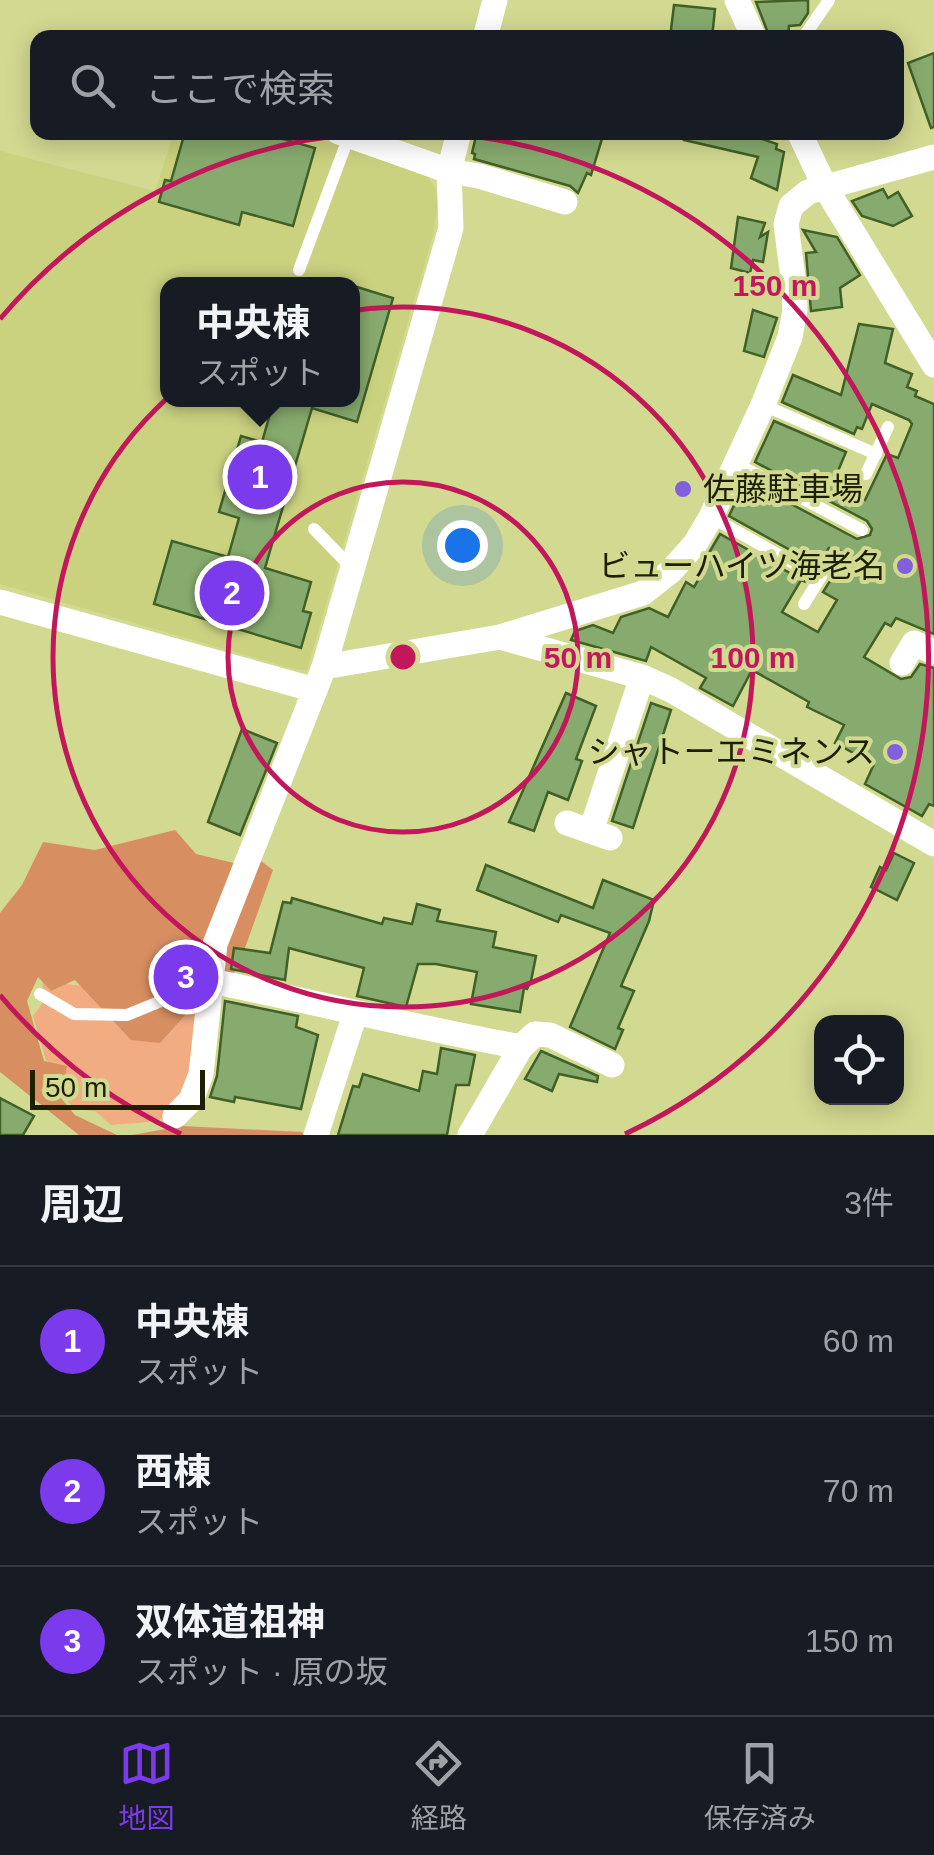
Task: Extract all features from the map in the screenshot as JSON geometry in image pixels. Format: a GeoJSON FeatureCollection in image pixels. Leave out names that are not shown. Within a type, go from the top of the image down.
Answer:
{"type":"FeatureCollection","features":[{"type":"Feature","properties":{"kind":"street"},"geometry":{"type":"LineString","coordinates":[[487,30],[495,0]]}},
{"type":"Feature","properties":{"kind":"street"},"geometry":{"type":"LineString","coordinates":[[737,0],[750,30]]}},
{"type":"Feature","properties":{"kind":"street"},"geometry":{"type":"LineString","coordinates":[[361,140],[449,172],[479,176],[565,202]]}},
{"type":"Feature","properties":{"kind":"street"},"geometry":{"type":"LineString","coordinates":[[175,1116],[191,1100],[201,1074],[215,944],[320,678],[451,228],[449,172],[457,140]]}},
{"type":"Feature","properties":{"kind":"street"},"geometry":{"type":"LineString","coordinates":[[803,140],[825,187],[934,365]]}},
{"type":"Feature","properties":{"kind":"street"},"geometry":{"type":"LineString","coordinates":[[0,602],[320,678],[500,637],[643,593],[695,544],[712,517],[790,337],[795,310],[786,224],[792,206],[808,192],[934,157]]}},
{"type":"Feature","properties":{"kind":"street"},"geometry":{"type":"LineString","coordinates":[[500,637],[642,677],[672,690],[934,844]]}},
{"type":"Feature","properties":{"kind":"street"},"geometry":{"type":"LineString","coordinates":[[902,663],[914,643],[934,652]]}},
{"type":"Feature","properties":{"kind":"street"},"geometry":{"type":"LineString","coordinates":[[589,831],[642,677]]}},
{"type":"Feature","properties":{"kind":"street"},"geometry":{"type":"LineString","coordinates":[[211,981],[521,1047]]}},
{"type":"Feature","properties":{"kind":"street"},"geometry":{"type":"LineString","coordinates":[[316,1135],[355,1014]]}},
{"type":"Feature","properties":{"kind":"street"},"geometry":{"type":"LineString","coordinates":[[470,1135],[521,1047],[535,1034],[550,1034],[612,1065]]}},
{"type":"Feature","properties":{"kind":"lane"},"geometry":{"type":"LineString","coordinates":[[809,30],[830,0]]}},
{"type":"Feature","properties":{"kind":"lane"},"geometry":{"type":"LineString","coordinates":[[299,270],[342,140]]}},
{"type":"Feature","properties":{"kind":"lane"},"geometry":{"type":"LineString","coordinates":[[763,405],[876,454]]}},
{"type":"Feature","properties":{"kind":"lane"},"geometry":{"type":"LineString","coordinates":[[866,474],[888,428]]}},
{"type":"Feature","properties":{"kind":"lane"},"geometry":{"type":"LineString","coordinates":[[737,464],[862,530]]}},
{"type":"Feature","properties":{"kind":"lane"},"geometry":{"type":"LineString","coordinates":[[712,517],[820,578]]}},
{"type":"Feature","properties":{"kind":"lane"},"geometry":{"type":"LineString","coordinates":[[314,529],[352,568]]}},
{"type":"Feature","properties":{"kind":"lane"},"geometry":{"type":"LineString","coordinates":[[804,604],[833,557]]}},
{"type":"Feature","properties":{"kind":"lane"},"geometry":{"type":"LineString","coordinates":[[40,994],[74,1014],[127,1015],[211,981]]}},
{"type":"Feature","properties":{"kind":"shaded area"},"geometry":{"type":"Polygon","coordinates":[[[172,140],[324,140],[380,156],[428,177],[436,190],[433,235],[307,670],[0,584],[0,151],[155,191],[172,140]]]}},
{"type":"Feature","properties":{"kind":"shaded area"},"geometry":{"type":"Polygon","coordinates":[[[175,830],[196,854],[238,864],[261,861],[273,870],[237,970],[195,1004],[160,1043],[131,1040],[75,980],[51,991],[38,977],[27,1001],[44,1061],[67,1066],[61,1098],[75,1115],[117,1135],[79,1135],[0,1072],[0,913],[22,885],[43,842],[95,850],[175,830]]]}},
{"type":"Feature","properties":{"kind":"shaded area"},"geometry":{"type":"Polygon","coordinates":[[[43,981],[201,1001],[191,1067],[171,1112],[154,1121],[111,1125],[95,1111],[75,1109],[64,1097],[69,1077],[46,1060],[33,1016],[42,1004],[43,981]]]}},
{"type":"Feature","properties":{"kind":"shaded area"},"geometry":{"type":"Polygon","coordinates":[[[182,1126],[302,1132],[304,1135],[132,1135],[182,1126]]]}},
{"type":"Feature","properties":{"kind":"building"},"geometry":{"type":"Polygon","coordinates":[[[808,0],[808,13],[800,25],[789,26],[789,30],[767,30],[756,2],[808,0]]]}},
{"type":"Feature","properties":{"kind":"building"},"geometry":{"type":"Polygon","coordinates":[[[674,5],[715,9],[713,30],[671,30],[674,5]]]}},
{"type":"Feature","properties":{"kind":"building"},"geometry":{"type":"Polygon","coordinates":[[[934,53],[934,127],[931,128],[908,63],[934,53]]]}},
{"type":"Feature","properties":{"kind":"building"},"geometry":{"type":"Polygon","coordinates":[[[183,140],[287,140],[315,148],[293,226],[242,212],[239,225],[159,202],[165,180],[171,181],[183,140]]]}},
{"type":"Feature","properties":{"kind":"building"},"geometry":{"type":"Polygon","coordinates":[[[475,140],[602,140],[591,175],[587,173],[578,193],[570,186],[474,159],[475,140]]]}},
{"type":"Feature","properties":{"kind":"building"},"geometry":{"type":"Polygon","coordinates":[[[684,140],[765,140],[777,144],[776,149],[784,152],[777,190],[751,178],[758,157],[684,140]]]}},
{"type":"Feature","properties":{"kind":"building"},"geometry":{"type":"Polygon","coordinates":[[[883,189],[888,198],[898,192],[912,216],[893,226],[862,216],[852,201],[883,189]]]}},
{"type":"Feature","properties":{"kind":"building"},"geometry":{"type":"Polygon","coordinates":[[[738,217],[765,223],[760,237],[768,232],[763,262],[753,260],[750,273],[731,268],[738,217]]]}},
{"type":"Feature","properties":{"kind":"building"},"geometry":{"type":"Polygon","coordinates":[[[803,230],[837,237],[860,275],[840,288],[842,307],[811,311],[806,253],[816,252],[803,230]]]}},
{"type":"Feature","properties":{"kind":"building"},"geometry":{"type":"Polygon","coordinates":[[[360,288],[393,298],[357,422],[312,408],[265,568],[311,582],[303,611],[311,613],[301,648],[154,604],[172,541],[228,557],[239,518],[219,512],[241,436],[262,442],[272,407],[360,407],[360,288]]]}},
{"type":"Feature","properties":{"kind":"building"},"geometry":{"type":"Polygon","coordinates":[[[753,310],[777,318],[764,357],[744,351],[753,310]]]}},
{"type":"Feature","properties":{"kind":"building"},"geometry":{"type":"Polygon","coordinates":[[[859,324],[893,329],[885,363],[912,374],[907,387],[917,391],[915,396],[934,404],[934,634],[896,618],[891,626],[885,623],[864,657],[901,679],[911,677],[920,664],[934,668],[934,806],[929,804],[922,816],[865,784],[874,764],[835,743],[844,725],[807,707],[809,702],[752,670],[733,706],[700,688],[706,678],[651,647],[646,661],[571,640],[575,631],[593,625],[613,633],[621,617],[649,608],[668,617],[686,582],[694,587],[720,534],[806,582],[801,580],[782,612],[818,632],[837,600],[823,592],[842,562],[841,551],[829,548],[817,565],[729,516],[746,480],[857,539],[870,535],[872,529],[867,521],[755,462],[774,421],[846,452],[833,483],[865,500],[887,454],[898,458],[912,424],[909,420],[872,404],[862,429],[857,427],[854,434],[782,402],[793,375],[841,395],[859,324]]]}},
{"type":"Feature","properties":{"kind":"building"},"geometry":{"type":"Polygon","coordinates":[[[566,693],[596,706],[576,759],[582,761],[568,800],[548,792],[534,831],[509,822],[566,693]]]}},
{"type":"Feature","properties":{"kind":"building"},"geometry":{"type":"Polygon","coordinates":[[[651,703],[671,710],[633,828],[612,821],[651,703]]]}},
{"type":"Feature","properties":{"kind":"building"},"geometry":{"type":"Polygon","coordinates":[[[242,729],[277,743],[240,835],[208,822],[242,729]]]}},
{"type":"Feature","properties":{"kind":"building"},"geometry":{"type":"Polygon","coordinates":[[[894,853],[914,863],[897,900],[871,887],[880,867],[886,870],[894,853]]]}},
{"type":"Feature","properties":{"kind":"building"},"geometry":{"type":"Polygon","coordinates":[[[486,865],[593,908],[603,880],[654,900],[621,986],[634,991],[618,1028],[623,1030],[615,1049],[570,1027],[610,933],[561,915],[558,922],[477,890],[486,865]]]}},
{"type":"Feature","properties":{"kind":"building"},"geometry":{"type":"Polygon","coordinates":[[[292,898],[382,924],[384,918],[412,924],[417,904],[440,910],[437,921],[496,932],[493,947],[536,956],[520,1012],[471,1004],[477,972],[436,964],[418,964],[406,1007],[357,996],[364,968],[289,948],[285,980],[231,969],[234,948],[270,953],[283,902],[291,903],[292,898]]]}},
{"type":"Feature","properties":{"kind":"building"},"geometry":{"type":"Polygon","coordinates":[[[225,1001],[298,1016],[296,1027],[318,1035],[301,1109],[235,1097],[234,1102],[210,1097],[217,1076],[225,1001]]]}},
{"type":"Feature","properties":{"kind":"building"},"geometry":{"type":"Polygon","coordinates":[[[441,1048],[475,1055],[469,1085],[456,1085],[447,1135],[338,1135],[353,1086],[359,1087],[363,1074],[419,1091],[423,1071],[437,1074],[441,1048]]]}},
{"type":"Feature","properties":{"kind":"building"},"geometry":{"type":"Polygon","coordinates":[[[541,1051],[598,1076],[597,1082],[559,1074],[552,1091],[525,1079],[541,1051]]]}},
{"type":"Feature","properties":{"kind":"building"},"geometry":{"type":"Polygon","coordinates":[[[0,1098],[34,1116],[23,1135],[0,1135],[0,1098]]]}},
{"type":"Feature","properties":{"kind":"place","name":"中央棟"},"geometry":{"type":"Point","coordinates":[260,477]}},
{"type":"Feature","properties":{"kind":"place","name":"佐藤駐車場"},"geometry":{"type":"Point","coordinates":[683,489]}},
{"type":"Feature","properties":{"kind":"place","name":"ビューハイツ海老名"},"geometry":{"type":"Point","coordinates":[905,566]}},
{"type":"Feature","properties":{"kind":"place","name":"西棟"},"geometry":{"type":"Point","coordinates":[232,593]}},
{"type":"Feature","properties":{"kind":"place","name":"シャトーエミネンス"},"geometry":{"type":"Point","coordinates":[895,752]}},
{"type":"Feature","properties":{"kind":"place","name":"双体道祖神"},"geometry":{"type":"Point","coordinates":[186,977]}}]}
